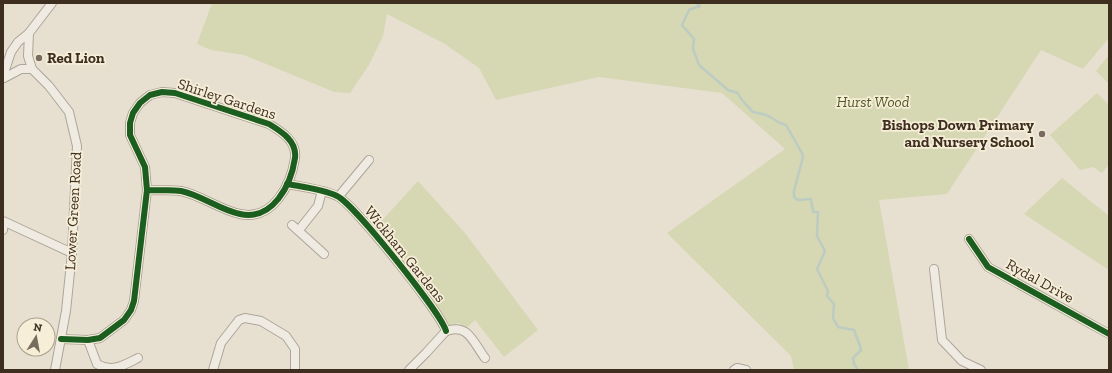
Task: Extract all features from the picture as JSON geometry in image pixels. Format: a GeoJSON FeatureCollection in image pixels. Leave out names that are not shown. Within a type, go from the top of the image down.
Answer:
{"type":"FeatureCollection","features":[{"type":"Feature","properties":{"kind":"street"},"geometry":{"type":"LineString","coordinates":[[3,77],[11,52],[18,42],[29,33],[47,5]]}},
{"type":"Feature","properties":{"kind":"street"},"geometry":{"type":"LineString","coordinates":[[3,77],[11,72],[21,69],[32,69],[28,56],[29,33]]}},
{"type":"Feature","properties":{"kind":"street","name":"Lower Green Road"},"geometry":{"type":"LineString","coordinates":[[32,69],[49,86],[69,112],[76,138],[77,165],[72,253],[55,370]]}},
{"type":"Feature","properties":{"kind":"street","name":"Shirley Gardens"},"geometry":{"type":"LineString","coordinates":[[60,339],[88,340],[100,338],[115,329],[131,310],[134,301],[147,190],[145,167],[130,135],[130,123],[133,114],[140,103],[150,95],[162,92],[175,93],[263,122],[283,132],[290,140],[295,155],[293,170],[287,184],[272,208],[257,214],[241,214],[182,192],[147,190]]}},
{"type":"Feature","properties":{"kind":"street"},"geometry":{"type":"LineString","coordinates":[[287,184],[339,196],[369,160]]}},
{"type":"Feature","properties":{"kind":"street"},"geometry":{"type":"LineString","coordinates":[[298,230],[318,206],[322,191]]}},
{"type":"Feature","properties":{"kind":"street","name":"Wickham Gardens"},"geometry":{"type":"LineString","coordinates":[[339,196],[358,215],[391,255],[429,303],[444,324],[446,331]]}},
{"type":"Feature","properties":{"kind":"street"},"geometry":{"type":"LineString","coordinates":[[3,224],[72,253]]}},
{"type":"Feature","properties":{"kind":"street"},"geometry":{"type":"LineString","coordinates":[[292,224],[324,254]]}},
{"type":"Feature","properties":{"kind":"street","name":"Rydal Drive"},"geometry":{"type":"LineString","coordinates":[[969,239],[988,266],[1109,333]]}},
{"type":"Feature","properties":{"kind":"street"},"geometry":{"type":"LineString","coordinates":[[934,269],[942,340],[962,361],[982,370]]}},
{"type":"Feature","properties":{"kind":"street"},"geometry":{"type":"LineString","coordinates":[[213,370],[221,343],[239,320],[245,318],[261,321],[286,336],[295,350],[295,370]]}},
{"type":"Feature","properties":{"kind":"street"},"geometry":{"type":"LineString","coordinates":[[409,370],[426,354],[446,331],[454,328],[461,328],[466,332],[485,358]]}},
{"type":"Feature","properties":{"kind":"street"},"geometry":{"type":"LineString","coordinates":[[88,340],[97,364],[104,368],[111,369],[138,358]]}},
{"type":"Feature","properties":{"kind":"street"},"geometry":{"type":"LineString","coordinates":[[734,370],[737,368],[746,370]]}},
{"type":"Feature","properties":{"kind":"green space","name":"Hurst Wood"},"geometry":{"type":"Polygon","coordinates":[[[212,3],[1109,3],[1109,38],[1083,69],[1041,50],[947,194],[879,200],[909,370],[794,370],[791,356],[667,233],[785,149],[722,93],[599,77],[496,100],[479,68],[445,44],[387,14],[383,36],[369,65],[350,93],[334,92],[244,55],[211,50],[197,44],[212,3]]]}},
{"type":"Feature","properties":{"kind":"green space"},"geometry":{"type":"Polygon","coordinates":[[[1109,55],[1109,84],[1096,71],[1109,55]]]}},
{"type":"Feature","properties":{"kind":"green space"},"geometry":{"type":"Polygon","coordinates":[[[1097,93],[1109,105],[1109,164],[1102,173],[1093,167],[1080,170],[1050,135],[1097,93]]]}},
{"type":"Feature","properties":{"kind":"green space"},"geometry":{"type":"Polygon","coordinates":[[[1062,178],[1109,216],[1109,270],[1024,214],[1062,178]]]}},
{"type":"Feature","properties":{"kind":"green space"},"geometry":{"type":"Polygon","coordinates":[[[418,181],[465,233],[538,330],[504,357],[475,320],[467,328],[458,323],[450,325],[376,227],[418,181]]]}},
{"type":"Feature","properties":{"kind":"waterway"},"geometry":{"type":"LineString","coordinates":[[696,3],[700,6],[689,10],[682,25],[694,39],[693,49],[699,65],[728,90],[738,93],[742,101],[753,112],[766,115],[779,123],[786,125],[802,153],[803,157],[794,191],[794,197],[798,200],[811,199],[813,212],[818,212],[817,236],[825,251],[817,269],[828,291],[827,296],[834,304],[833,318],[838,327],[854,330],[861,350],[853,358],[854,364],[858,370]]}},
{"type":"Feature","properties":{"kind":"cycle path"},"geometry":{"type":"LineString","coordinates":[[61,339],[88,340],[100,338],[124,320],[131,310],[134,301],[147,190],[145,167],[130,135],[130,123],[133,113],[140,103],[150,95],[162,92],[175,93],[269,124],[288,138],[294,147],[295,158],[293,168],[285,189],[271,206],[262,212],[252,215],[233,212],[181,191],[147,190]]}},
{"type":"Feature","properties":{"kind":"cycle path"},"geometry":{"type":"LineString","coordinates":[[287,184],[312,188],[325,192],[337,196],[346,203],[396,259],[414,282],[441,320],[446,331]]}},
{"type":"Feature","properties":{"kind":"cycle path"},"geometry":{"type":"LineString","coordinates":[[969,239],[988,267],[1109,334]]}},
{"type":"Feature","properties":{"kind":"place","name":"Red Lion"},"geometry":{"type":"Point","coordinates":[39,58]}},
{"type":"Feature","properties":{"kind":"place","name":"Bishops Down Primary and Nursery School"},"geometry":{"type":"Point","coordinates":[1042,134]}}]}
